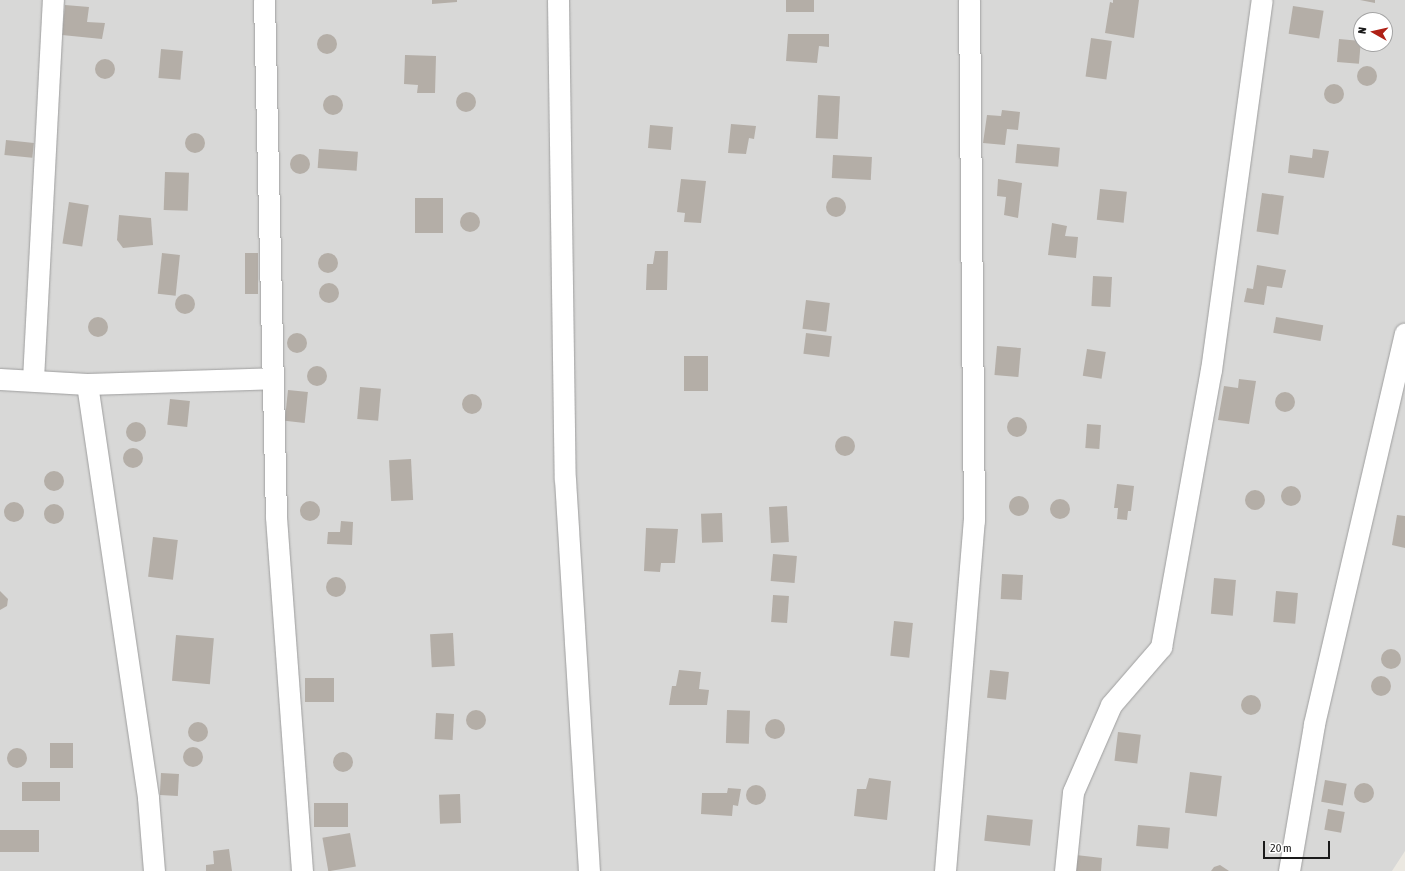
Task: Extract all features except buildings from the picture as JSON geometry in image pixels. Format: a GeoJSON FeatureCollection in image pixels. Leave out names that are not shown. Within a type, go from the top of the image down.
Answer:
{"type":"FeatureCollection","features":[{"type":"Feature","properties":{"kind":"street"},"geometry":{"type":"LineString","coordinates":[[33,379],[53,0]]}},
{"type":"Feature","properties":{"kind":"street"},"geometry":{"type":"LineString","coordinates":[[264,0],[276,517],[302,871]]}},
{"type":"Feature","properties":{"kind":"street"},"geometry":{"type":"LineString","coordinates":[[558,0],[565,479],[589,871]]}},
{"type":"Feature","properties":{"kind":"street"},"geometry":{"type":"LineString","coordinates":[[945,871],[974,521],[969,0]]}},
{"type":"Feature","properties":{"kind":"street"},"geometry":{"type":"LineString","coordinates":[[1065,871],[1072,792],[1111,705],[1161,647],[1211,370],[1262,0]]}},
{"type":"Feature","properties":{"kind":"street"},"geometry":{"type":"LineString","coordinates":[[1289,871],[1314,724],[1405,333]]}},
{"type":"Feature","properties":{"kind":"street"},"geometry":{"type":"LineString","coordinates":[[0,379],[33,379],[87,384],[273,378]]}},
{"type":"Feature","properties":{"kind":"street"},"geometry":{"type":"LineString","coordinates":[[87,384],[148,798],[154,871]]}},
{"type":"Feature","properties":{"kind":"shaded area"},"geometry":{"type":"Polygon","coordinates":[[[0,0],[1405,0],[1405,851],[1392,871],[0,871],[0,0]]]}}]}
